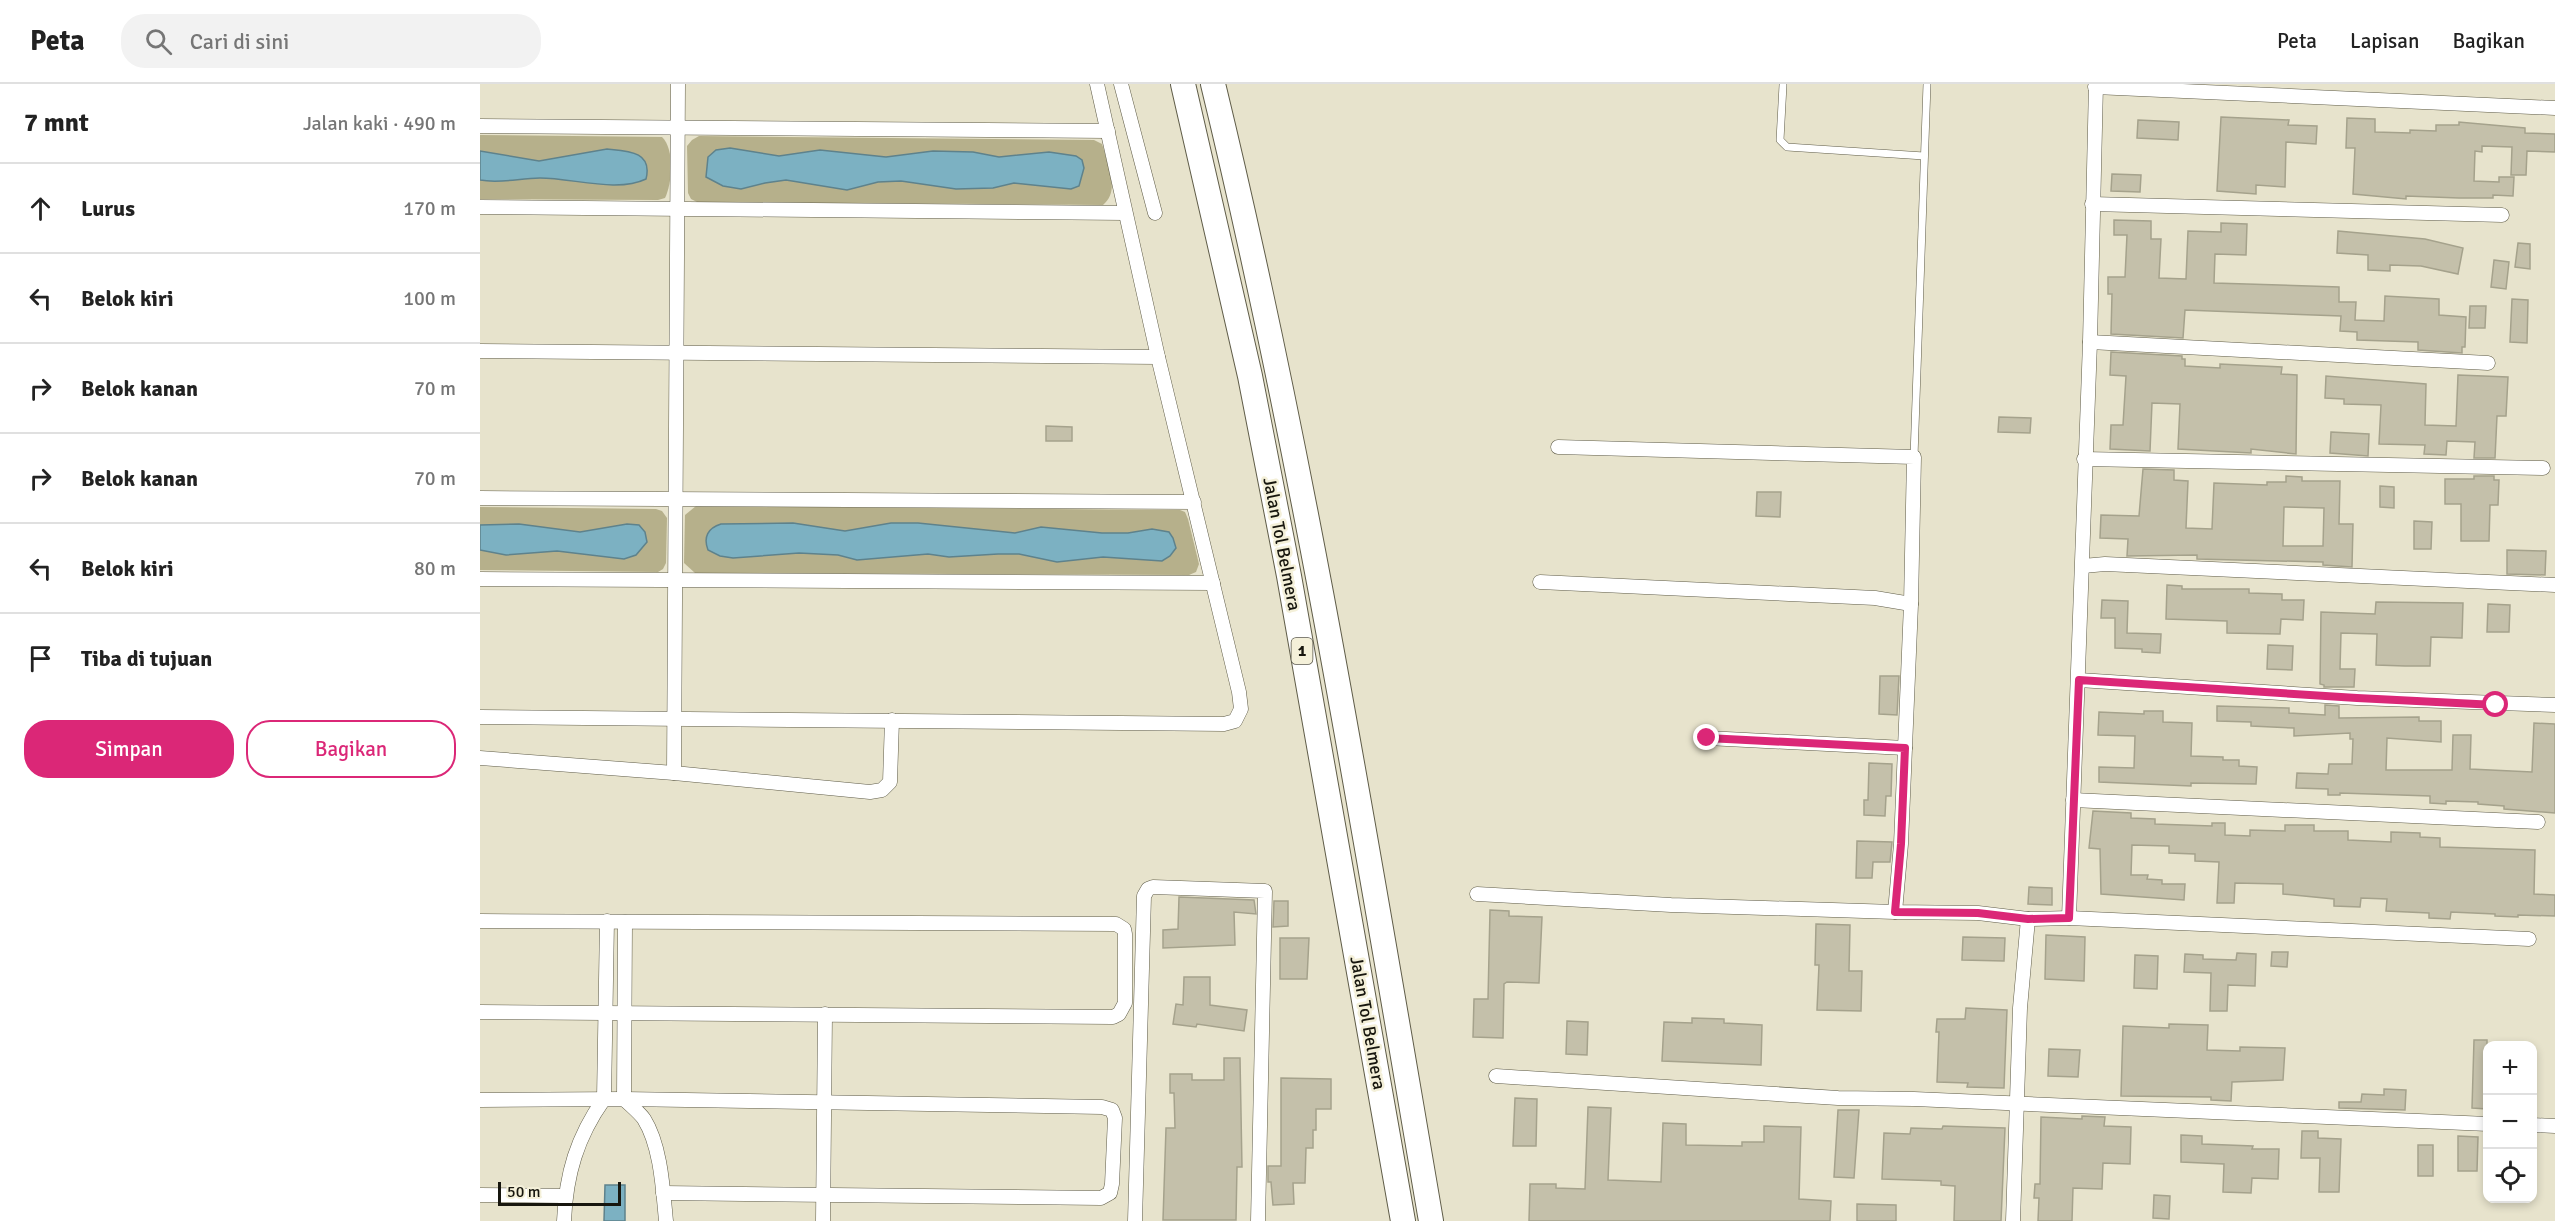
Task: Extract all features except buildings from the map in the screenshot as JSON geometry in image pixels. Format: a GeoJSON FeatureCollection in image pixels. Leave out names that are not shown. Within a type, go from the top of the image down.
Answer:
{"type":"FeatureCollection","features":[{"type":"Feature","properties":{"kind":"highway","name":"Jalan Tol Belmera"},"geometry":{"type":"LineString","coordinates":[[1183,84],[1247,365],[1284,552],[1403,1221]]}},
{"type":"Feature","properties":{"kind":"highway","name":"Jalan Tol Belmera"},"geometry":{"type":"LineString","coordinates":[[1214,84],[1260,281],[1290,431],[1372,877],[1431,1221]]}},
{"type":"Feature","properties":{"kind":"street"},"geometry":{"type":"LineString","coordinates":[[674,773],[678,84]]}},
{"type":"Feature","properties":{"kind":"street"},"geometry":{"type":"LineString","coordinates":[[480,717],[1224,724],[1235,721],[1241,709],[1239,692],[1158,357],[1097,84]]}},
{"type":"Feature","properties":{"kind":"street"},"geometry":{"type":"LineString","coordinates":[[1121,84],[1155,213]]}},
{"type":"Feature","properties":{"kind":"street"},"geometry":{"type":"LineString","coordinates":[[2069,918],[2090,342],[2095,86],[2555,108]]}},
{"type":"Feature","properties":{"kind":"street"},"geometry":{"type":"LineString","coordinates":[[480,126],[1108,131]]}},
{"type":"Feature","properties":{"kind":"street"},"geometry":{"type":"LineString","coordinates":[[2092,204],[2502,215]]}},
{"type":"Feature","properties":{"kind":"street"},"geometry":{"type":"LineString","coordinates":[[480,207],[1125,213]]}},
{"type":"Feature","properties":{"kind":"street"},"geometry":{"type":"LineString","coordinates":[[2090,342],[2488,363]]}},
{"type":"Feature","properties":{"kind":"street"},"geometry":{"type":"LineString","coordinates":[[480,351],[1158,357]]}},
{"type":"Feature","properties":{"kind":"street"},"geometry":{"type":"LineString","coordinates":[[1558,447],[1914,457],[1911,604],[1901,844],[1895,912]]}},
{"type":"Feature","properties":{"kind":"street"},"geometry":{"type":"LineString","coordinates":[[2084,459],[2542,468]]}},
{"type":"Feature","properties":{"kind":"street"},"geometry":{"type":"LineString","coordinates":[[480,498],[1194,502]]}},
{"type":"Feature","properties":{"kind":"street"},"geometry":{"type":"LineString","coordinates":[[2083,566],[2105,564],[2555,585]]}},
{"type":"Feature","properties":{"kind":"street"},"geometry":{"type":"LineString","coordinates":[[480,579],[1213,583]]}},
{"type":"Feature","properties":{"kind":"street"},"geometry":{"type":"LineString","coordinates":[[1540,582],[1875,598],[1911,604]]}},
{"type":"Feature","properties":{"kind":"street"},"geometry":{"type":"LineString","coordinates":[[2079,680],[2357,698],[2555,705]]}},
{"type":"Feature","properties":{"kind":"street"},"geometry":{"type":"LineString","coordinates":[[480,758],[674,773],[870,792],[882,790],[890,782],[892,720]]}},
{"type":"Feature","properties":{"kind":"street"},"geometry":{"type":"LineString","coordinates":[[1707,738],[1905,748]]}},
{"type":"Feature","properties":{"kind":"street"},"geometry":{"type":"LineString","coordinates":[[2073,800],[2538,822]]}},
{"type":"Feature","properties":{"kind":"street"},"geometry":{"type":"LineString","coordinates":[[1135,1221],[1144,896],[1148,889],[1156,887],[1265,891],[1258,1221]]}},
{"type":"Feature","properties":{"kind":"street"},"geometry":{"type":"LineString","coordinates":[[1477,894],[1671,904],[1978,913],[2028,919],[2069,918],[2529,939]]}},
{"type":"Feature","properties":{"kind":"street"},"geometry":{"type":"LineString","coordinates":[[2013,1221],[2020,1008],[2028,919]]}},
{"type":"Feature","properties":{"kind":"street"},"geometry":{"type":"LineString","coordinates":[[480,921],[1116,924],[1124,929],[1125,934],[1125,1003],[1119,1014],[1113,1017],[480,1012]]}},
{"type":"Feature","properties":{"kind":"street"},"geometry":{"type":"LineString","coordinates":[[564,1221],[565,1196],[570,1168],[579,1140],[604,1098],[607,921]]}},
{"type":"Feature","properties":{"kind":"street"},"geometry":{"type":"LineString","coordinates":[[625,922],[624,1098],[644,1120],[659,1163],[666,1221]]}},
{"type":"Feature","properties":{"kind":"street"},"geometry":{"type":"LineString","coordinates":[[823,1221],[825,1014]]}},
{"type":"Feature","properties":{"kind":"street"},"geometry":{"type":"LineString","coordinates":[[1496,1077],[1838,1098],[1914,1098],[2483,1124]]}},
{"type":"Feature","properties":{"kind":"street"},"geometry":{"type":"LineString","coordinates":[[480,1100],[624,1098],[1102,1107],[1112,1110],[1115,1118],[1113,1184],[1110,1193],[1101,1198],[663,1193]]}},
{"type":"Feature","properties":{"kind":"street"},"geometry":{"type":"LineString","coordinates":[[2537,1125],[2555,1126]]}},
{"type":"Feature","properties":{"kind":"street"},"geometry":{"type":"LineString","coordinates":[[480,1195],[565,1196]]}},
{"type":"Feature","properties":{"kind":"lane"},"geometry":{"type":"LineString","coordinates":[[1914,457],[1927,84]]}},
{"type":"Feature","properties":{"kind":"lane"},"geometry":{"type":"LineString","coordinates":[[1783,85],[1780,140],[1787,147],[1924,156]]}},
{"type":"Feature","properties":{"kind":"shaded area"},"geometry":{"type":"Polygon","coordinates":[[[480,135],[662,137],[671,158],[671,176],[667,192],[665,198],[658,200],[480,199],[480,135]]]}},
{"type":"Feature","properties":{"kind":"shaded area"},"geometry":{"type":"Polygon","coordinates":[[[699,136],[1094,140],[1102,144],[1112,186],[1111,193],[1103,205],[697,202],[691,199],[688,193],[687,146],[699,136]]]}},
{"type":"Feature","properties":{"kind":"shaded area"},"geometry":{"type":"Polygon","coordinates":[[[696,506],[1180,510],[1185,512],[1188,519],[1199,564],[1196,572],[1189,575],[695,573],[684,563],[685,515],[696,506]]]}},
{"type":"Feature","properties":{"kind":"shaded area"},"geometry":{"type":"Polygon","coordinates":[[[480,507],[656,509],[662,511],[667,518],[666,563],[658,572],[480,570],[480,507]]]}},
{"type":"Feature","properties":{"kind":"water"},"geometry":{"type":"Polygon","coordinates":[[[730,148],[779,156],[820,150],[886,157],[933,151],[973,152],[999,157],[1049,152],[1076,156],[1082,160],[1084,168],[1079,186],[1071,189],[1014,183],[993,188],[956,189],[901,181],[878,182],[847,190],[786,180],[741,189],[723,186],[706,177],[708,157],[716,150],[730,148]]]}},
{"type":"Feature","properties":{"kind":"water"},"geometry":{"type":"Polygon","coordinates":[[[607,149],[637,154],[646,163],[646,179],[622,185],[540,178],[480,180],[480,151],[539,161],[607,149]]]}},
{"type":"Feature","properties":{"kind":"water"},"geometry":{"type":"Polygon","coordinates":[[[793,523],[845,531],[891,523],[918,523],[1015,533],[1041,527],[1102,533],[1128,533],[1152,529],[1169,532],[1176,548],[1162,561],[1103,557],[1057,562],[1019,554],[949,557],[928,554],[857,560],[838,555],[799,553],[733,558],[720,556],[708,550],[706,537],[713,528],[721,524],[793,523]]]}},
{"type":"Feature","properties":{"kind":"water"},"geometry":{"type":"Polygon","coordinates":[[[519,524],[580,532],[627,524],[639,525],[645,532],[647,542],[636,555],[624,559],[557,551],[506,555],[480,550],[480,525],[519,524]]]}},
{"type":"Feature","properties":{"kind":"water"},"geometry":{"type":"Polygon","coordinates":[[[605,1185],[625,1185],[625,1221],[604,1221],[605,1185]]]}},
{"type":"Feature","properties":{"kind":"route"},"geometry":{"type":"LineString","coordinates":[[1707,738],[1905,748],[1901,844],[1895,912],[1978,913],[2028,919],[2069,918],[2079,680],[2496,705]]}}]}
